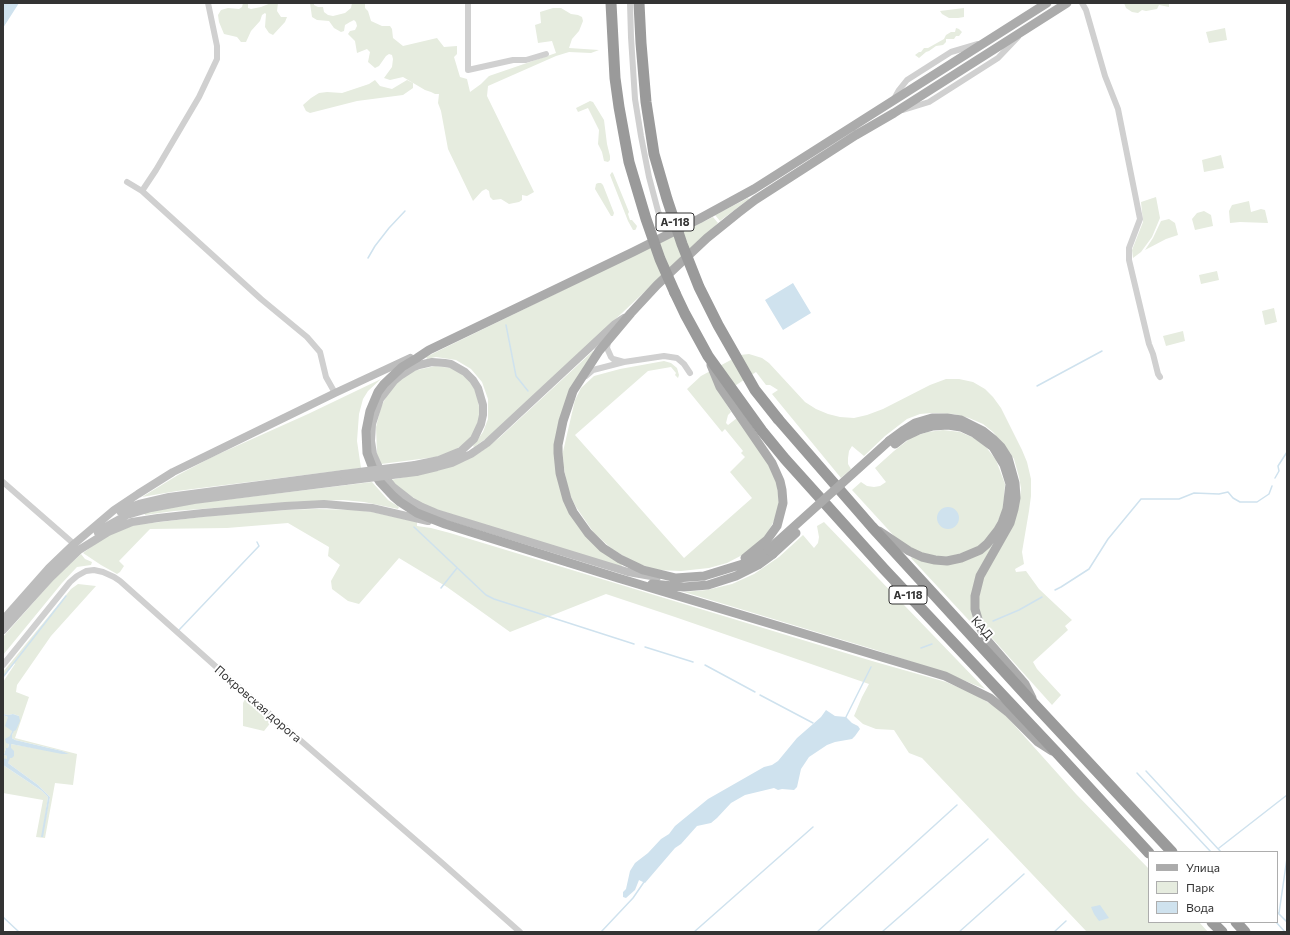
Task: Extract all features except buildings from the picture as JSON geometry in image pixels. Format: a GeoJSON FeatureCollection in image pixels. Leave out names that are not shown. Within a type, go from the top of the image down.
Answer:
{"type":"FeatureCollection","features":[{"type":"Feature","properties":{"kind":"highway","name":"А-118"},"geometry":{"type":"LineString","coordinates":[[611,3],[615,78],[630,162],[646,219],[660,259],[685,314],[708,356],[784,459],[884,569],[1148,852]]}},
{"type":"Feature","properties":{"kind":"highway","name":"КАД"},"geometry":{"type":"LineString","coordinates":[[639,3],[646,102],[654,154],[667,199],[682,244],[699,287],[718,325],[756,390],[778,419],[872,526],[1035,705],[1171,851]]}},
{"type":"Feature","properties":{"kind":"highway"},"geometry":{"type":"LineString","coordinates":[[1213,923],[1222,932]]}},
{"type":"Feature","properties":{"kind":"highway"},"geometry":{"type":"LineString","coordinates":[[1237,923],[1245,932]]}},
{"type":"Feature","properties":{"kind":"main road"},"geometry":{"type":"LineString","coordinates":[[3,620],[49,568],[106,516],[173,472],[705,216],[754,189],[1047,3]]}},
{"type":"Feature","properties":{"kind":"main road"},"geometry":{"type":"LineString","coordinates":[[676,578],[643,570],[608,552],[597,543],[577,518],[570,505],[561,480],[558,466],[558,453],[568,405],[573,391],[599,351],[657,285],[707,238],[749,205],[1067,3]]}},
{"type":"Feature","properties":{"kind":"main road"},"geometry":{"type":"LineString","coordinates":[[3,630],[67,560],[109,525],[127,515],[151,508],[194,500],[415,468],[437,468],[471,454],[487,444],[615,324],[631,313]]}},
{"type":"Feature","properties":{"kind":"main road"},"geometry":{"type":"LineString","coordinates":[[429,350],[402,367],[384,384],[378,392],[367,421],[366,443],[367,453],[375,474],[389,492],[408,508],[445,524]]}},
{"type":"Feature","properties":{"kind":"main road"},"geometry":{"type":"LineString","coordinates":[[708,356],[720,387],[777,472],[782,490],[783,503],[776,526],[767,540],[749,556],[729,568]]}},
{"type":"Feature","properties":{"kind":"main road"},"geometry":{"type":"LineString","coordinates":[[415,468],[461,451],[474,439],[481,424],[483,405],[478,388],[465,372],[451,364],[432,362],[420,365],[400,376],[394,381],[380,399],[372,424],[373,454],[381,472],[393,487],[411,501],[436,513],[628,572],[655,577],[676,578],[704,576],[746,563],[770,552]]}},
{"type":"Feature","properties":{"kind":"main road"},"geometry":{"type":"LineString","coordinates":[[618,578],[630,578],[652,584],[684,587],[708,585],[736,576],[758,565],[770,552],[904,430],[915,423],[932,418],[961,420],[983,431],[993,438],[1001,447],[1008,458],[1015,483],[1016,498],[1010,523],[980,576],[975,596],[976,609],[981,629],[986,639],[1025,684],[1035,705]]}},
{"type":"Feature","properties":{"kind":"main road"},"geometry":{"type":"LineString","coordinates":[[872,526],[909,551],[922,557],[947,561],[961,558],[980,550],[998,530],[1007,508],[1010,484],[1004,465],[993,447],[974,433],[948,425],[933,426],[919,430],[890,444]]}},
{"type":"Feature","properties":{"kind":"main road"},"geometry":{"type":"LineString","coordinates":[[106,516],[128,507],[169,497],[344,478]]}},
{"type":"Feature","properties":{"kind":"main road"},"geometry":{"type":"LineString","coordinates":[[81,548],[119,527],[145,520],[285,506],[334,504],[391,512],[445,524],[618,578],[946,676],[990,698],[1038,742],[1058,754]]}},
{"type":"Feature","properties":{"kind":"street"},"geometry":{"type":"LineString","coordinates":[[142,191],[200,97],[217,59],[217,46],[208,3]]}},
{"type":"Feature","properties":{"kind":"street"},"geometry":{"type":"LineString","coordinates":[[468,3],[468,70],[513,60],[526,60],[546,54]]}},
{"type":"Feature","properties":{"kind":"street"},"geometry":{"type":"LineString","coordinates":[[630,3],[630,38],[634,91],[641,136],[658,211],[667,235]]}},
{"type":"Feature","properties":{"kind":"street"},"geometry":{"type":"LineString","coordinates":[[1082,3],[1086,10],[1104,76],[1117,104],[1120,116],[1140,219],[1129,248],[1129,260],[1149,344],[1160,377]]}},
{"type":"Feature","properties":{"kind":"street"},"geometry":{"type":"LineString","coordinates":[[128,182],[142,191],[261,299],[307,337],[320,352],[326,376],[335,393]]}},
{"type":"Feature","properties":{"kind":"street"},"geometry":{"type":"LineString","coordinates":[[609,339],[606,348],[610,357],[624,362]]}},
{"type":"Feature","properties":{"kind":"street"},"geometry":{"type":"LineString","coordinates":[[580,380],[593,370],[624,362],[664,356],[677,358],[684,364],[690,373]]}},
{"type":"Feature","properties":{"kind":"street"},"geometry":{"type":"LineString","coordinates":[[3,482],[74,544]]}},
{"type":"Feature","properties":{"kind":"street","name":"Покровская дорога"},"geometry":{"type":"LineString","coordinates":[[3,665],[73,579],[86,571],[94,570],[109,574],[120,581],[235,684],[520,932]]}},
{"type":"Feature","properties":{"kind":"green space"},"geometry":{"type":"Polygon","coordinates":[[[243,3],[248,3],[248,8],[251,9],[271,3],[278,3],[277,11],[281,17],[287,17],[285,22],[273,35],[269,33],[265,27],[265,13],[251,31],[246,42],[241,42],[237,37],[224,34],[218,15],[221,10],[228,8],[239,9],[242,7],[243,3]]]}},
{"type":"Feature","properties":{"kind":"green space"},"geometry":{"type":"Polygon","coordinates":[[[310,3],[314,3],[314,5],[318,7],[323,7],[324,12],[333,16],[345,13],[351,8],[352,3],[365,3],[365,8],[368,11],[371,21],[382,26],[390,26],[392,29],[393,38],[403,46],[437,38],[444,47],[457,46],[457,54],[454,57],[460,77],[467,79],[470,92],[489,76],[556,53],[552,41],[538,43],[535,25],[541,23],[540,12],[553,8],[561,8],[571,14],[582,17],[583,21],[579,31],[572,39],[569,48],[599,50],[591,53],[569,52],[556,56],[488,86],[487,96],[534,192],[527,196],[522,195],[522,200],[519,202],[509,204],[501,199],[493,200],[490,197],[489,191],[486,189],[482,191],[473,201],[448,149],[441,111],[438,103],[439,94],[425,90],[403,77],[390,80],[384,78],[392,67],[392,55],[389,54],[386,56],[379,66],[375,68],[368,62],[370,52],[367,49],[357,53],[355,41],[348,34],[350,31],[355,30],[357,26],[354,20],[345,25],[344,31],[341,32],[334,28],[329,21],[317,20],[312,17],[310,3]]]}},
{"type":"Feature","properties":{"kind":"green space"},"geometry":{"type":"Polygon","coordinates":[[[1124,3],[1169,3],[1169,7],[1159,5],[1157,9],[1146,11],[1142,10],[1138,13],[1132,12],[1126,8],[1124,3]]]}},
{"type":"Feature","properties":{"kind":"green space"},"geometry":{"type":"Polygon","coordinates":[[[964,8],[964,17],[958,18],[949,18],[940,11],[964,8]]]}},
{"type":"Feature","properties":{"kind":"green space"},"geometry":{"type":"Polygon","coordinates":[[[956,28],[962,32],[959,36],[956,36],[954,39],[946,39],[946,42],[943,45],[936,46],[919,58],[915,55],[921,52],[924,48],[928,48],[944,39],[946,35],[951,32],[955,32],[956,28]]]}},
{"type":"Feature","properties":{"kind":"green space"},"geometry":{"type":"Polygon","coordinates":[[[1225,28],[1227,40],[1209,43],[1206,32],[1225,28]]]}},
{"type":"Feature","properties":{"kind":"green space"},"geometry":{"type":"Polygon","coordinates":[[[375,80],[380,86],[392,89],[407,80],[413,83],[413,88],[403,95],[357,101],[310,113],[306,111],[303,105],[319,93],[342,93],[369,84],[375,80]]]}},
{"type":"Feature","properties":{"kind":"green space"},"geometry":{"type":"Polygon","coordinates":[[[590,101],[593,102],[604,120],[610,156],[610,160],[608,162],[604,161],[598,144],[599,130],[588,108],[578,112],[576,108],[590,101]]]}},
{"type":"Feature","properties":{"kind":"green space"},"geometry":{"type":"Polygon","coordinates":[[[1221,155],[1224,168],[1204,172],[1202,160],[1221,155]]]}},
{"type":"Feature","properties":{"kind":"green space"},"geometry":{"type":"Polygon","coordinates":[[[612,172],[629,212],[628,214],[630,220],[632,220],[637,226],[635,230],[633,230],[628,221],[610,175],[612,172]]]}},
{"type":"Feature","properties":{"kind":"green space"},"geometry":{"type":"Polygon","coordinates":[[[598,183],[603,185],[614,213],[613,216],[611,216],[595,189],[596,184],[598,183]]]}},
{"type":"Feature","properties":{"kind":"green space"},"geometry":{"type":"Polygon","coordinates":[[[1156,197],[1160,218],[1152,237],[1141,252],[1133,258],[1132,250],[1143,222],[1141,202],[1156,197]]]}},
{"type":"Feature","properties":{"kind":"green space"},"geometry":{"type":"Polygon","coordinates":[[[748,198],[749,199],[720,221],[715,215],[748,198]]]}},
{"type":"Feature","properties":{"kind":"green space"},"geometry":{"type":"Polygon","coordinates":[[[1249,201],[1251,212],[1261,209],[1265,210],[1268,223],[1230,223],[1229,211],[1232,205],[1249,201]]]}},
{"type":"Feature","properties":{"kind":"green space"},"geometry":{"type":"Polygon","coordinates":[[[1204,211],[1211,215],[1213,226],[1195,230],[1192,219],[1197,213],[1204,211]]]}},
{"type":"Feature","properties":{"kind":"green space"},"geometry":{"type":"Polygon","coordinates":[[[713,217],[718,223],[494,433],[474,447],[473,446],[483,432],[488,419],[488,399],[482,382],[471,369],[456,360],[436,357],[427,359],[426,357],[713,217]]]}},
{"type":"Feature","properties":{"kind":"green space"},"geometry":{"type":"Polygon","coordinates":[[[1169,219],[1175,223],[1178,235],[1166,239],[1145,250],[1153,238],[1161,221],[1169,219]]]}},
{"type":"Feature","properties":{"kind":"green space"},"geometry":{"type":"Polygon","coordinates":[[[1217,271],[1219,280],[1201,284],[1199,275],[1217,271]]]}},
{"type":"Feature","properties":{"kind":"green space"},"geometry":{"type":"Polygon","coordinates":[[[1274,308],[1277,322],[1265,325],[1262,311],[1274,308]]]}},
{"type":"Feature","properties":{"kind":"green space"},"geometry":{"type":"Polygon","coordinates":[[[1183,331],[1185,341],[1166,346],[1163,336],[1183,331]]]}},
{"type":"Feature","properties":{"kind":"green space"},"geometry":{"type":"Polygon","coordinates":[[[593,351],[594,352],[560,421],[567,507],[622,565],[621,567],[425,506],[390,480],[426,473],[465,461],[482,451],[499,438],[593,351]]]}},
{"type":"Feature","properties":{"kind":"green space"},"geometry":{"type":"Polygon","coordinates":[[[749,354],[762,358],[769,363],[805,402],[816,409],[840,417],[854,418],[867,415],[946,379],[959,379],[973,382],[985,389],[993,397],[1001,408],[1022,450],[1027,462],[1031,479],[1031,496],[1022,552],[1024,564],[1015,569],[1016,572],[1026,571],[1039,589],[1072,620],[1065,626],[1068,630],[1033,662],[1037,669],[1061,695],[1052,705],[991,637],[984,625],[979,611],[978,598],[982,581],[1020,497],[1021,488],[1014,459],[1008,450],[993,432],[983,424],[969,418],[954,414],[932,413],[920,414],[907,419],[885,436],[864,456],[852,446],[849,451],[848,458],[848,464],[851,469],[841,478],[772,394],[778,390],[770,385],[766,385],[756,372],[721,395],[731,412],[728,415],[726,423],[728,425],[737,418],[763,454],[777,483],[779,505],[774,521],[766,535],[748,552],[727,563],[709,568],[681,571],[656,570],[634,562],[612,549],[594,533],[571,497],[567,485],[562,456],[575,400],[581,388],[594,376],[620,369],[664,361],[671,363],[677,368],[679,375],[678,378],[671,367],[648,371],[575,435],[684,558],[752,498],[730,472],[745,457],[741,453],[743,451],[725,429],[722,432],[687,389],[701,376],[740,355],[749,354]]]}},
{"type":"Feature","properties":{"kind":"green space"},"geometry":{"type":"Polygon","coordinates":[[[435,366],[451,368],[462,374],[471,382],[476,392],[480,411],[478,423],[472,436],[463,445],[451,452],[436,457],[381,464],[377,454],[376,427],[381,407],[387,395],[397,382],[413,371],[435,366]]]}},
{"type":"Feature","properties":{"kind":"green space"},"geometry":{"type":"Polygon","coordinates":[[[381,379],[368,391],[363,399],[359,414],[357,441],[361,468],[177,491],[142,497],[178,475],[212,457],[381,379]]]}},
{"type":"Feature","properties":{"kind":"green space"},"geometry":{"type":"Polygon","coordinates":[[[943,430],[960,432],[974,438],[986,447],[996,460],[1005,484],[1003,510],[992,534],[978,547],[970,551],[947,557],[923,553],[911,548],[895,537],[852,490],[861,482],[867,486],[880,486],[886,482],[875,468],[894,451],[912,437],[928,432],[943,430]]]}},
{"type":"Feature","properties":{"kind":"green space"},"geometry":{"type":"Polygon","coordinates":[[[372,482],[388,500],[399,507],[398,509],[364,502],[343,500],[292,502],[174,511],[145,515],[144,513],[174,506],[372,482]]]}},
{"type":"Feature","properties":{"kind":"green space"},"geometry":{"type":"Polygon","coordinates":[[[285,510],[355,510],[372,512],[417,522],[417,526],[450,533],[946,682],[974,694],[994,706],[1007,717],[1076,794],[1148,868],[1148,923],[1200,923],[1208,932],[1087,932],[922,758],[909,753],[894,730],[876,729],[863,724],[854,716],[869,684],[675,617],[606,594],[510,632],[447,587],[399,558],[359,604],[348,601],[332,589],[331,581],[340,565],[328,556],[329,547],[288,523],[227,528],[150,529],[119,561],[124,566],[117,574],[83,553],[107,535],[135,525],[210,516],[285,510]]]}},
{"type":"Feature","properties":{"kind":"green space"},"geometry":{"type":"Polygon","coordinates":[[[824,522],[985,689],[948,674],[876,650],[684,592],[707,590],[732,584],[754,574],[779,557],[803,535],[814,548],[818,543],[819,537],[817,526],[824,522]]]}},
{"type":"Feature","properties":{"kind":"green space"},"geometry":{"type":"Polygon","coordinates":[[[994,542],[977,574],[977,629],[911,558],[961,562],[983,552],[994,542]]]}},
{"type":"Feature","properties":{"kind":"green space"},"geometry":{"type":"Polygon","coordinates":[[[81,554],[85,559],[92,562],[91,565],[77,567],[3,655],[3,637],[56,577],[81,554]]]}},
{"type":"Feature","properties":{"kind":"green space"},"geometry":{"type":"Polygon","coordinates":[[[78,584],[96,586],[51,636],[17,685],[16,692],[29,697],[15,738],[77,754],[73,785],[55,783],[45,838],[36,837],[43,800],[3,793],[3,765],[42,791],[48,797],[42,837],[50,797],[38,785],[8,763],[11,744],[68,754],[62,751],[12,738],[19,716],[13,714],[3,714],[3,682],[15,664],[14,663],[3,678],[3,672],[71,589],[78,584]]]}},
{"type":"Feature","properties":{"kind":"green space"},"geometry":{"type":"Polygon","coordinates":[[[245,699],[272,721],[264,731],[243,726],[243,703],[245,699]]]}},
{"type":"Feature","properties":{"kind":"green space"},"geometry":{"type":"Polygon","coordinates":[[[3,715],[8,717],[12,731],[8,748],[6,748],[4,755],[8,756],[7,760],[3,758],[3,715]]]}},
{"type":"Feature","properties":{"kind":"water"},"geometry":{"type":"Polygon","coordinates":[[[3,3],[19,3],[3,28],[3,3]]]}},
{"type":"Feature","properties":{"kind":"water"},"geometry":{"type":"Polygon","coordinates":[[[793,283],[811,313],[783,330],[765,300],[793,283]]]}},
{"type":"Feature","properties":{"kind":"water"},"geometry":{"type":"Polygon","coordinates":[[[948,507],[956,510],[959,518],[956,526],[948,529],[940,526],[937,518],[940,510],[948,507]]]}},
{"type":"Feature","properties":{"kind":"water"},"geometry":{"type":"Polygon","coordinates":[[[826,710],[835,716],[846,717],[858,726],[860,729],[855,736],[852,739],[827,745],[809,757],[801,769],[797,787],[794,790],[778,790],[774,788],[745,795],[731,803],[711,823],[697,826],[681,844],[675,848],[645,883],[639,880],[635,890],[626,898],[623,897],[623,892],[626,889],[630,871],[635,863],[648,853],[661,839],[669,834],[675,826],[708,799],[764,767],[772,765],[778,761],[797,738],[821,717],[826,710]]]}},
{"type":"Feature","properties":{"kind":"water"},"geometry":{"type":"Polygon","coordinates":[[[3,714],[13,714],[19,716],[20,721],[12,735],[12,738],[15,740],[69,754],[11,744],[11,748],[14,751],[14,756],[10,758],[8,763],[38,785],[50,797],[43,837],[41,837],[48,797],[42,791],[3,765],[3,758],[7,759],[7,756],[4,755],[9,744],[6,743],[5,739],[10,736],[12,731],[5,726],[8,717],[3,714]]]}},
{"type":"Feature","properties":{"kind":"water"},"geometry":{"type":"Polygon","coordinates":[[[1100,905],[1109,918],[1099,921],[1091,907],[1100,905]]]}},
{"type":"Feature","properties":{"kind":"waterway"},"geometry":{"type":"LineString","coordinates":[[368,258],[389,228],[405,211]]}},
{"type":"Feature","properties":{"kind":"waterway"},"geometry":{"type":"LineString","coordinates":[[506,325],[516,376],[528,391]]}},
{"type":"Feature","properties":{"kind":"waterway"},"geometry":{"type":"LineString","coordinates":[[1037,386],[1102,351]]}},
{"type":"Feature","properties":{"kind":"waterway"},"geometry":{"type":"LineString","coordinates":[[1275,478],[1279,471],[1278,466],[1287,452]]}},
{"type":"Feature","properties":{"kind":"waterway"},"geometry":{"type":"LineString","coordinates":[[1055,590],[1089,569],[1108,539],[1141,499],[1179,499],[1194,493],[1219,494],[1228,492],[1233,498],[1240,502],[1257,502],[1269,494],[1272,486]]}},
{"type":"Feature","properties":{"kind":"waterway"},"geometry":{"type":"LineString","coordinates":[[414,527],[486,595],[494,599],[634,644]]}},
{"type":"Feature","properties":{"kind":"waterway"},"geometry":{"type":"LineString","coordinates":[[179,630],[259,546],[257,542]]}},
{"type":"Feature","properties":{"kind":"waterway"},"geometry":{"type":"LineString","coordinates":[[441,588],[457,568]]}},
{"type":"Feature","properties":{"kind":"waterway"},"geometry":{"type":"LineString","coordinates":[[3,677],[66,596]]}},
{"type":"Feature","properties":{"kind":"waterway"},"geometry":{"type":"LineString","coordinates":[[993,621],[1019,610],[1042,597]]}},
{"type":"Feature","properties":{"kind":"waterway"},"geometry":{"type":"LineString","coordinates":[[921,648],[932,644]]}},
{"type":"Feature","properties":{"kind":"waterway"},"geometry":{"type":"LineString","coordinates":[[645,647],[693,662]]}},
{"type":"Feature","properties":{"kind":"waterway"},"geometry":{"type":"LineString","coordinates":[[705,665],[755,692]]}},
{"type":"Feature","properties":{"kind":"waterway"},"geometry":{"type":"LineString","coordinates":[[845,719],[871,667]]}},
{"type":"Feature","properties":{"kind":"waterway"},"geometry":{"type":"LineString","coordinates":[[760,695],[813,723]]}},
{"type":"Feature","properties":{"kind":"waterway"},"geometry":{"type":"LineString","coordinates":[[1146,771],[1220,851]]}},
{"type":"Feature","properties":{"kind":"waterway"},"geometry":{"type":"LineString","coordinates":[[1137,773],[1210,851]]}},
{"type":"Feature","properties":{"kind":"waterway"},"geometry":{"type":"LineString","coordinates":[[1219,848],[1287,795]]}},
{"type":"Feature","properties":{"kind":"waterway"},"geometry":{"type":"LineString","coordinates":[[817,932],[957,805]]}},
{"type":"Feature","properties":{"kind":"waterway"},"geometry":{"type":"LineString","coordinates":[[694,932],[813,827]]}},
{"type":"Feature","properties":{"kind":"waterway"},"geometry":{"type":"LineString","coordinates":[[882,932],[988,839]]}},
{"type":"Feature","properties":{"kind":"waterway"},"geometry":{"type":"LineString","coordinates":[[1279,913],[1287,858]]}},
{"type":"Feature","properties":{"kind":"waterway"},"geometry":{"type":"LineString","coordinates":[[959,932],[1024,874]]}},
{"type":"Feature","properties":{"kind":"waterway"},"geometry":{"type":"LineString","coordinates":[[601,932],[633,898],[644,882]]}},
{"type":"Feature","properties":{"kind":"waterway"},"geometry":{"type":"LineString","coordinates":[[1278,913],[1287,922]]}},
{"type":"Feature","properties":{"kind":"waterway"},"geometry":{"type":"LineString","coordinates":[[3,917],[19,932]]}},
{"type":"Feature","properties":{"kind":"waterway"},"geometry":{"type":"LineString","coordinates":[[1054,932],[1066,921]]}},
{"type":"Feature","properties":{"kind":"waterway"},"geometry":{"type":"LineString","coordinates":[[1277,923],[1285,932]]}}]}
